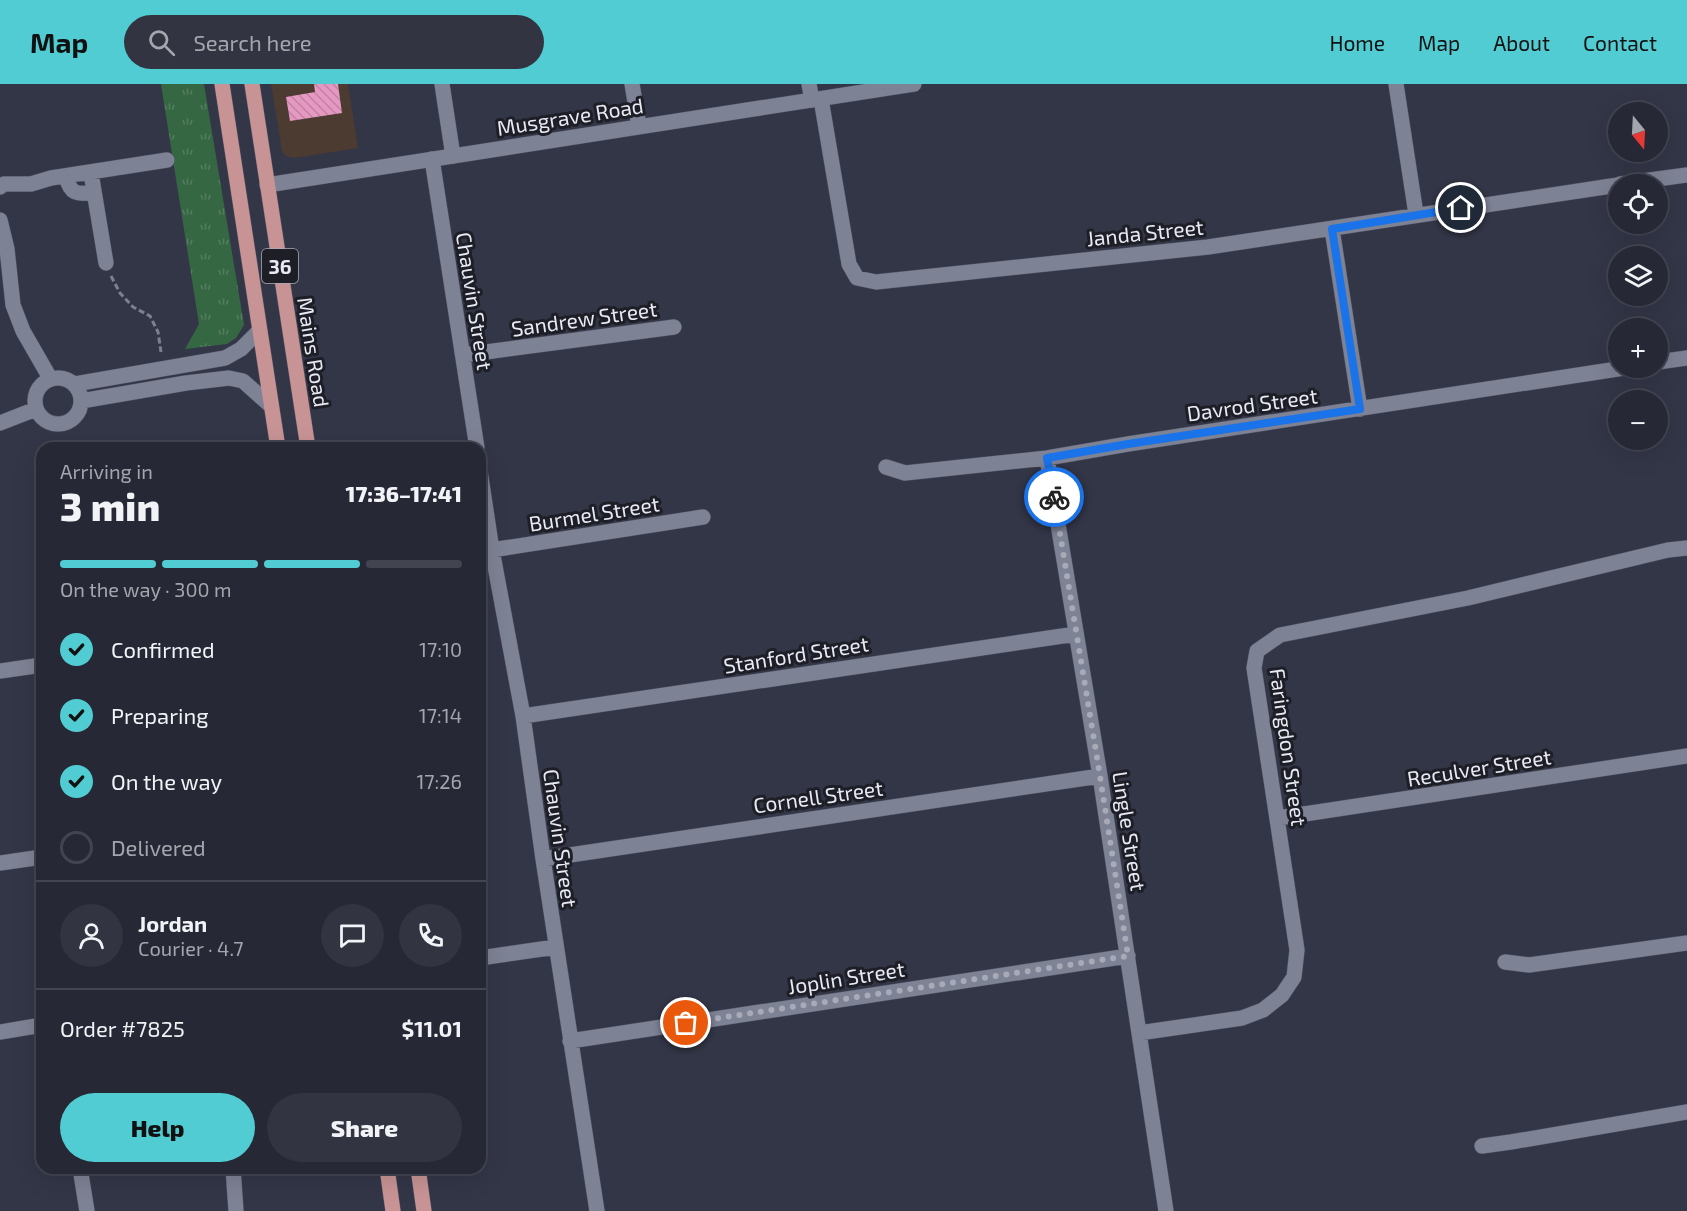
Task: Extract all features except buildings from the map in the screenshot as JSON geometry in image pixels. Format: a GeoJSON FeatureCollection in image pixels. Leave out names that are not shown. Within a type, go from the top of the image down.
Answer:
{"type":"FeatureCollection","features":[{"type":"Feature","properties":{"kind":"main road","name":"36"},"geometry":{"type":"LineString","coordinates":[[222,84],[277,442]]}},
{"type":"Feature","properties":{"kind":"main road","name":"Mains Road"},"geometry":{"type":"LineString","coordinates":[[252,84],[307,442]]}},
{"type":"Feature","properties":{"kind":"main road"},"geometry":{"type":"LineString","coordinates":[[388,1174],[393,1211]]}},
{"type":"Feature","properties":{"kind":"main road"},"geometry":{"type":"LineString","coordinates":[[419,1174],[424,1211]]}},
{"type":"Feature","properties":{"kind":"street"},"geometry":{"type":"LineString","coordinates":[[442,84],[453,156]]}},
{"type":"Feature","properties":{"kind":"street"},"geometry":{"type":"LineString","coordinates":[[632,84],[639,126]]}},
{"type":"Feature","properties":{"kind":"street"},"geometry":{"type":"LineString","coordinates":[[809,84],[816,99]]}},
{"type":"Feature","properties":{"kind":"street","name":"Musgrave Road"},"geometry":{"type":"LineString","coordinates":[[267,185],[914,84]]}},
{"type":"Feature","properties":{"kind":"street"},"geometry":{"type":"LineString","coordinates":[[1396,84],[1416,214]]}},
{"type":"Feature","properties":{"kind":"street","name":"Janda Street"},"geometry":{"type":"LineString","coordinates":[[816,99],[849,264],[857,278],[876,282],[1208,247],[1608,187]]}},
{"type":"Feature","properties":{"kind":"street","name":"Chauvin Street"},"geometry":{"type":"LineString","coordinates":[[432,159],[476,442]]}},
{"type":"Feature","properties":{"kind":"street"},"geometry":{"type":"LineString","coordinates":[[0,187],[4,184],[31,184],[51,178],[167,160]]}},
{"type":"Feature","properties":{"kind":"street"},"geometry":{"type":"LineString","coordinates":[[91,173],[106,262]]}},
{"type":"Feature","properties":{"kind":"street","name":"Janda Street"},"geometry":{"type":"LineString","coordinates":[[1668,178],[1687,175]]}},
{"type":"Feature","properties":{"kind":"street"},"geometry":{"type":"LineString","coordinates":[[66,176],[71,189],[78,194],[93,192]]}},
{"type":"Feature","properties":{"kind":"street"},"geometry":{"type":"LineString","coordinates":[[0,220],[9,257],[13,305],[23,331],[50,378]]}},
{"type":"Feature","properties":{"kind":"street"},"geometry":{"type":"LineString","coordinates":[[1332,229],[1360,409]]}},
{"type":"Feature","properties":{"kind":"street","name":"Sandrew Street"},"geometry":{"type":"LineString","coordinates":[[463,355],[674,327]]}},
{"type":"Feature","properties":{"kind":"street"},"geometry":{"type":"LineString","coordinates":[[75,384],[225,358],[241,349],[260,331]]}},
{"type":"Feature","properties":{"kind":"street"},"geometry":{"type":"LineString","coordinates":[[1668,361],[1687,358]]}},
{"type":"Feature","properties":{"kind":"street","name":"Davrod Street"},"geometry":{"type":"LineString","coordinates":[[886,467],[905,473],[1047,458],[1608,370]]}},
{"type":"Feature","properties":{"kind":"street"},"geometry":{"type":"LineString","coordinates":[[50,378],[68,379],[80,391],[80,408],[76,416],[62,424],[46,421],[36,409],[34,401],[36,393],[40,386],[50,378]]}},
{"type":"Feature","properties":{"kind":"street"},"geometry":{"type":"LineString","coordinates":[[81,401],[229,378],[243,381],[271,406]]}},
{"type":"Feature","properties":{"kind":"street"},"geometry":{"type":"LineString","coordinates":[[0,423],[36,409]]}},
{"type":"Feature","properties":{"kind":"street","name":"Lingle Street"},"geometry":{"type":"LineString","coordinates":[[1047,458],[1100,776],[1166,1211]]}},
{"type":"Feature","properties":{"kind":"street","name":"Chauvin Street"},"geometry":{"type":"LineString","coordinates":[[486,510],[523,716],[597,1211]]}},
{"type":"Feature","properties":{"kind":"street","name":"Burmel Street"},"geometry":{"type":"LineString","coordinates":[[492,550],[704,517]]}},
{"type":"Feature","properties":{"kind":"street","name":"Faringdon Street"},"geometry":{"type":"LineString","coordinates":[[1139,1033],[1242,1018],[1263,1010],[1282,995],[1294,977],[1297,950],[1254,668],[1257,651],[1280,635],[1468,598],[1668,550],[1687,548]]}},
{"type":"Feature","properties":{"kind":"street","name":"Stanford Street"},"geometry":{"type":"LineString","coordinates":[[523,716],[1076,634]]}},
{"type":"Feature","properties":{"kind":"street"},"geometry":{"type":"LineString","coordinates":[[0,671],[36,665]]}},
{"type":"Feature","properties":{"kind":"street","name":"Reculver Street"},"geometry":{"type":"LineString","coordinates":[[1278,818],[1687,756]]}},
{"type":"Feature","properties":{"kind":"street","name":"Cornell Street"},"geometry":{"type":"LineString","coordinates":[[543,859],[1100,776]]}},
{"type":"Feature","properties":{"kind":"street"},"geometry":{"type":"LineString","coordinates":[[0,863],[36,858]]}},
{"type":"Feature","properties":{"kind":"street"},"geometry":{"type":"LineString","coordinates":[[1505,962],[1529,965],[1687,944]]}},
{"type":"Feature","properties":{"kind":"street"},"geometry":{"type":"LineString","coordinates":[[486,957],[556,947]]}},
{"type":"Feature","properties":{"kind":"street","name":"Joplin Street"},"geometry":{"type":"LineString","coordinates":[[570,1041],[1128,956]]}},
{"type":"Feature","properties":{"kind":"street"},"geometry":{"type":"LineString","coordinates":[[0,1032],[36,1026]]}},
{"type":"Feature","properties":{"kind":"street"},"geometry":{"type":"LineString","coordinates":[[1482,1146],[1687,1112]]}},
{"type":"Feature","properties":{"kind":"street"},"geometry":{"type":"LineString","coordinates":[[81,1174],[87,1211]]}},
{"type":"Feature","properties":{"kind":"street"},"geometry":{"type":"LineString","coordinates":[[233,1174],[236,1211]]}},
{"type":"Feature","properties":{"kind":"path"},"geometry":{"type":"LineString","coordinates":[[106,262],[120,293],[133,307],[150,316],[158,332],[161,351]]}},
{"type":"Feature","properties":{"kind":"shaded area"},"geometry":{"type":"Polygon","coordinates":[[[271,84],[348,84],[358,148],[294,158],[286,156],[282,151],[271,84]]]}},
{"type":"Feature","properties":{"kind":"green space"},"geometry":{"type":"Polygon","coordinates":[[[161,84],[204,84],[244,325],[236,338],[227,344],[185,349],[199,324],[161,84]]]}},
{"type":"Feature","properties":{"kind":"way so far"},"geometry":{"type":"LineString","coordinates":[[686,1023],[1128,956],[1054,497]]}},
{"type":"Feature","properties":{"kind":"route"},"geometry":{"type":"LineString","coordinates":[[1054,497],[1047,458],[1360,409],[1332,229],[1461,208]]}}]}
